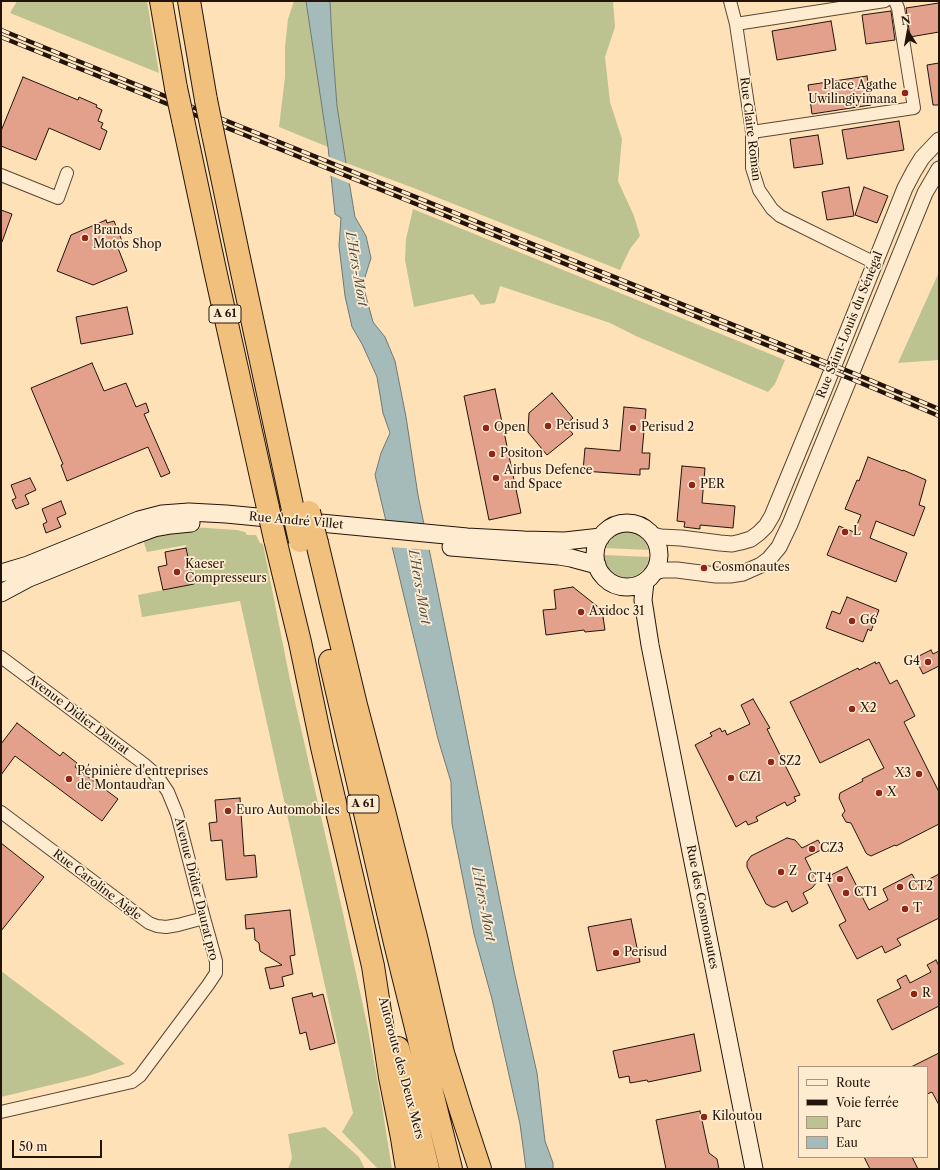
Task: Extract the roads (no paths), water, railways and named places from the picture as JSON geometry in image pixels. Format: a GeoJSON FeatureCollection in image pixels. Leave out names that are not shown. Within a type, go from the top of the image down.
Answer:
{"type":"FeatureCollection","features":[{"type":"Feature","properties":{"kind":"highway","name":"A 61"},"geometry":{"type":"LineString","coordinates":[[161,1],[176,88],[215,270],[275,539],[300,642],[322,747],[373,966]]}},
{"type":"Feature","properties":{"kind":"highway","name":"A 61"},"geometry":{"type":"LineString","coordinates":[[189,1],[206,100],[265,382],[301,511],[331,666],[395,943],[451,1169]]}},
{"type":"Feature","properties":{"kind":"highway"},"geometry":{"type":"LineString","coordinates":[[308,542],[356,705],[384,811],[443,1053],[480,1169]]}},
{"type":"Feature","properties":{"kind":"highway"},"geometry":{"type":"LineString","coordinates":[[373,966],[390,1077],[407,1169]]}},
{"type":"Feature","properties":{"kind":"highway","name":"Autoroute des Deux Mers"},"geometry":{"type":"LineString","coordinates":[[373,966],[405,1073],[428,1169]]}},
{"type":"Feature","properties":{"kind":"main road","name":"Rue André Villet"},"geometry":{"type":"LineString","coordinates":[[1,573],[28,565],[139,520],[162,514],[188,512],[218,513],[364,533]]}},
{"type":"Feature","properties":{"kind":"main road","name":"Rue André Villet"},"geometry":{"type":"LineString","coordinates":[[1,593],[29,578],[116,542],[154,528],[186,523],[364,533],[460,542],[577,559],[597,565]]}},
{"type":"Feature","properties":{"kind":"main road"},"geometry":{"type":"LineString","coordinates":[[625,524],[635,524],[653,535],[658,544],[660,554],[658,564],[650,577],[632,587],[628,587],[619,586],[612,583],[605,579],[600,573],[595,558],[597,543],[608,530],[625,524]]}},
{"type":"Feature","properties":{"kind":"main road","name":"Rue André Villet"},"geometry":{"type":"LineString","coordinates":[[460,542],[524,540],[548,541],[601,537]]}},
{"type":"Feature","properties":{"kind":"main road","name":"Rue des Cosmonautes"},"geometry":{"type":"LineString","coordinates":[[650,577],[643,600],[650,645],[754,1169]]}},
{"type":"Feature","properties":{"kind":"main road","name":"Rue des Cosmonautes"},"geometry":{"type":"LineString","coordinates":[[619,586],[632,603],[650,645]]}},
{"type":"Feature","properties":{"kind":"street","name":"Rue Claire Roman"},"geometry":{"type":"LineString","coordinates":[[730,1],[736,24],[752,132],[752,168],[758,190],[772,209],[790,221],[875,263]]}},
{"type":"Feature","properties":{"kind":"street"},"geometry":{"type":"LineString","coordinates":[[736,24],[885,1]]}},
{"type":"Feature","properties":{"kind":"street"},"geometry":{"type":"LineString","coordinates":[[752,132],[914,108],[896,1]]}},
{"type":"Feature","properties":{"kind":"street","name":"Rue Saint-Louis du Sénégal"},"geometry":{"type":"LineString","coordinates":[[653,535],[720,544],[736,543],[751,538],[766,526],[772,516],[905,188],[922,158],[939,140]]}},
{"type":"Feature","properties":{"kind":"street","name":"Rue Saint-Louis du Sénégal"},"geometry":{"type":"LineString","coordinates":[[650,577],[662,570],[677,570],[716,575],[743,573],[761,565],[779,548],[925,193],[939,169]]}},
{"type":"Feature","properties":{"kind":"street"},"geometry":{"type":"LineString","coordinates":[[1,175],[58,198],[67,173]]}},
{"type":"Feature","properties":{"kind":"street","name":"Avenue Didier Daurat"},"geometry":{"type":"LineString","coordinates":[[1,657],[152,771],[168,792]]}},
{"type":"Feature","properties":{"kind":"street","name":"Avenue Didier Daurat"},"geometry":{"type":"LineString","coordinates":[[1,662],[21,672]]}},
{"type":"Feature","properties":{"kind":"street","name":"Avenue Didier Daurat pro"},"geometry":{"type":"LineString","coordinates":[[1,1112],[132,1082],[140,1076],[216,973],[216,961],[177,814],[168,792]]}},
{"type":"Feature","properties":{"kind":"street","name":"Rue Caroline Aigle"},"geometry":{"type":"LineString","coordinates":[[1,812],[149,923],[166,927],[204,918]]}},
{"type":"Feature","properties":{"kind":"water","name":"L'Hers-Mort"},"geometry":{"type":"Polygon","coordinates":[[[306,1],[330,1],[337,106],[346,163],[355,217],[366,236],[371,258],[365,277],[364,289],[373,322],[385,337],[395,361],[406,417],[418,495],[514,971],[537,1073],[545,1141],[553,1163],[553,1169],[526,1169],[520,1124],[492,999],[474,934],[452,824],[451,782],[438,739],[375,475],[381,453],[390,433],[383,413],[377,377],[362,344],[352,327],[345,296],[339,246],[341,218],[335,214],[328,147],[306,1]]]}},
{"type":"Feature","properties":{"kind":"railway"},"geometry":{"type":"LineString","coordinates":[[1,30],[939,409]]}},
{"type":"Feature","properties":{"kind":"railway"},"geometry":{"type":"LineString","coordinates":[[1,37],[856,381],[939,416]]}},
{"type":"Feature","properties":{"kind":"place","name":"Place Agathe Uwilingiyimana"},"geometry":{"type":"Point","coordinates":[905,93]}},
{"type":"Feature","properties":{"kind":"place","name":"Brands Motos Shop"},"geometry":{"type":"Point","coordinates":[85,238]}},
{"type":"Feature","properties":{"kind":"place","name":"Perisud 3"},"geometry":{"type":"Point","coordinates":[548,426]}},
{"type":"Feature","properties":{"kind":"place","name":"Open"},"geometry":{"type":"Point","coordinates":[486,428]}},
{"type":"Feature","properties":{"kind":"place","name":"Perisud 2"},"geometry":{"type":"Point","coordinates":[633,428]}},
{"type":"Feature","properties":{"kind":"place","name":"Positon"},"geometry":{"type":"Point","coordinates":[492,454]}},
{"type":"Feature","properties":{"kind":"place","name":"Airbus Defence and Space"},"geometry":{"type":"Point","coordinates":[496,478]}},
{"type":"Feature","properties":{"kind":"place","name":"PER"},"geometry":{"type":"Point","coordinates":[692,485]}},
{"type":"Feature","properties":{"kind":"place","name":"L"},"geometry":{"type":"Point","coordinates":[845,532]}},
{"type":"Feature","properties":{"kind":"place","name":"Cosmonautes"},"geometry":{"type":"Point","coordinates":[704,568]}},
{"type":"Feature","properties":{"kind":"place","name":"Kaeser Compresseurs"},"geometry":{"type":"Point","coordinates":[177,572]}},
{"type":"Feature","properties":{"kind":"place","name":"Axidoc 31"},"geometry":{"type":"Point","coordinates":[581,612]}},
{"type":"Feature","properties":{"kind":"place","name":"G6"},"geometry":{"type":"Point","coordinates":[852,621]}},
{"type":"Feature","properties":{"kind":"place","name":"G4"},"geometry":{"type":"Point","coordinates":[928,662]}},
{"type":"Feature","properties":{"kind":"place","name":"X2"},"geometry":{"type":"Point","coordinates":[852,709]}},
{"type":"Feature","properties":{"kind":"place","name":"SZ2"},"geometry":{"type":"Point","coordinates":[771,762]}},
{"type":"Feature","properties":{"kind":"place","name":"X3"},"geometry":{"type":"Point","coordinates":[919,774]}},
{"type":"Feature","properties":{"kind":"place","name":"CZ1"},"geometry":{"type":"Point","coordinates":[731,778]}},
{"type":"Feature","properties":{"kind":"place","name":"Pépinière d'entreprises de Montaudran"},"geometry":{"type":"Point","coordinates":[69,779]}},
{"type":"Feature","properties":{"kind":"place","name":"X"},"geometry":{"type":"Point","coordinates":[879,793]}},
{"type":"Feature","properties":{"kind":"place","name":"Euro Automobiles"},"geometry":{"type":"Point","coordinates":[228,811]}},
{"type":"Feature","properties":{"kind":"place","name":"CZ3"},"geometry":{"type":"Point","coordinates":[812,849]}},
{"type":"Feature","properties":{"kind":"place","name":"Z"},"geometry":{"type":"Point","coordinates":[781,872]}},
{"type":"Feature","properties":{"kind":"place","name":"CT4"},"geometry":{"type":"Point","coordinates":[840,879]}},
{"type":"Feature","properties":{"kind":"place","name":"CT2"},"geometry":{"type":"Point","coordinates":[900,887]}},
{"type":"Feature","properties":{"kind":"place","name":"CT1"},"geometry":{"type":"Point","coordinates":[846,893]}},
{"type":"Feature","properties":{"kind":"place","name":"T"},"geometry":{"type":"Point","coordinates":[905,909]}},
{"type":"Feature","properties":{"kind":"place","name":"Perisud"},"geometry":{"type":"Point","coordinates":[616,953]}},
{"type":"Feature","properties":{"kind":"place","name":"R"},"geometry":{"type":"Point","coordinates":[914,994]}},
{"type":"Feature","properties":{"kind":"place","name":"Kiloutou"},"geometry":{"type":"Point","coordinates":[704,1117]}}]}
